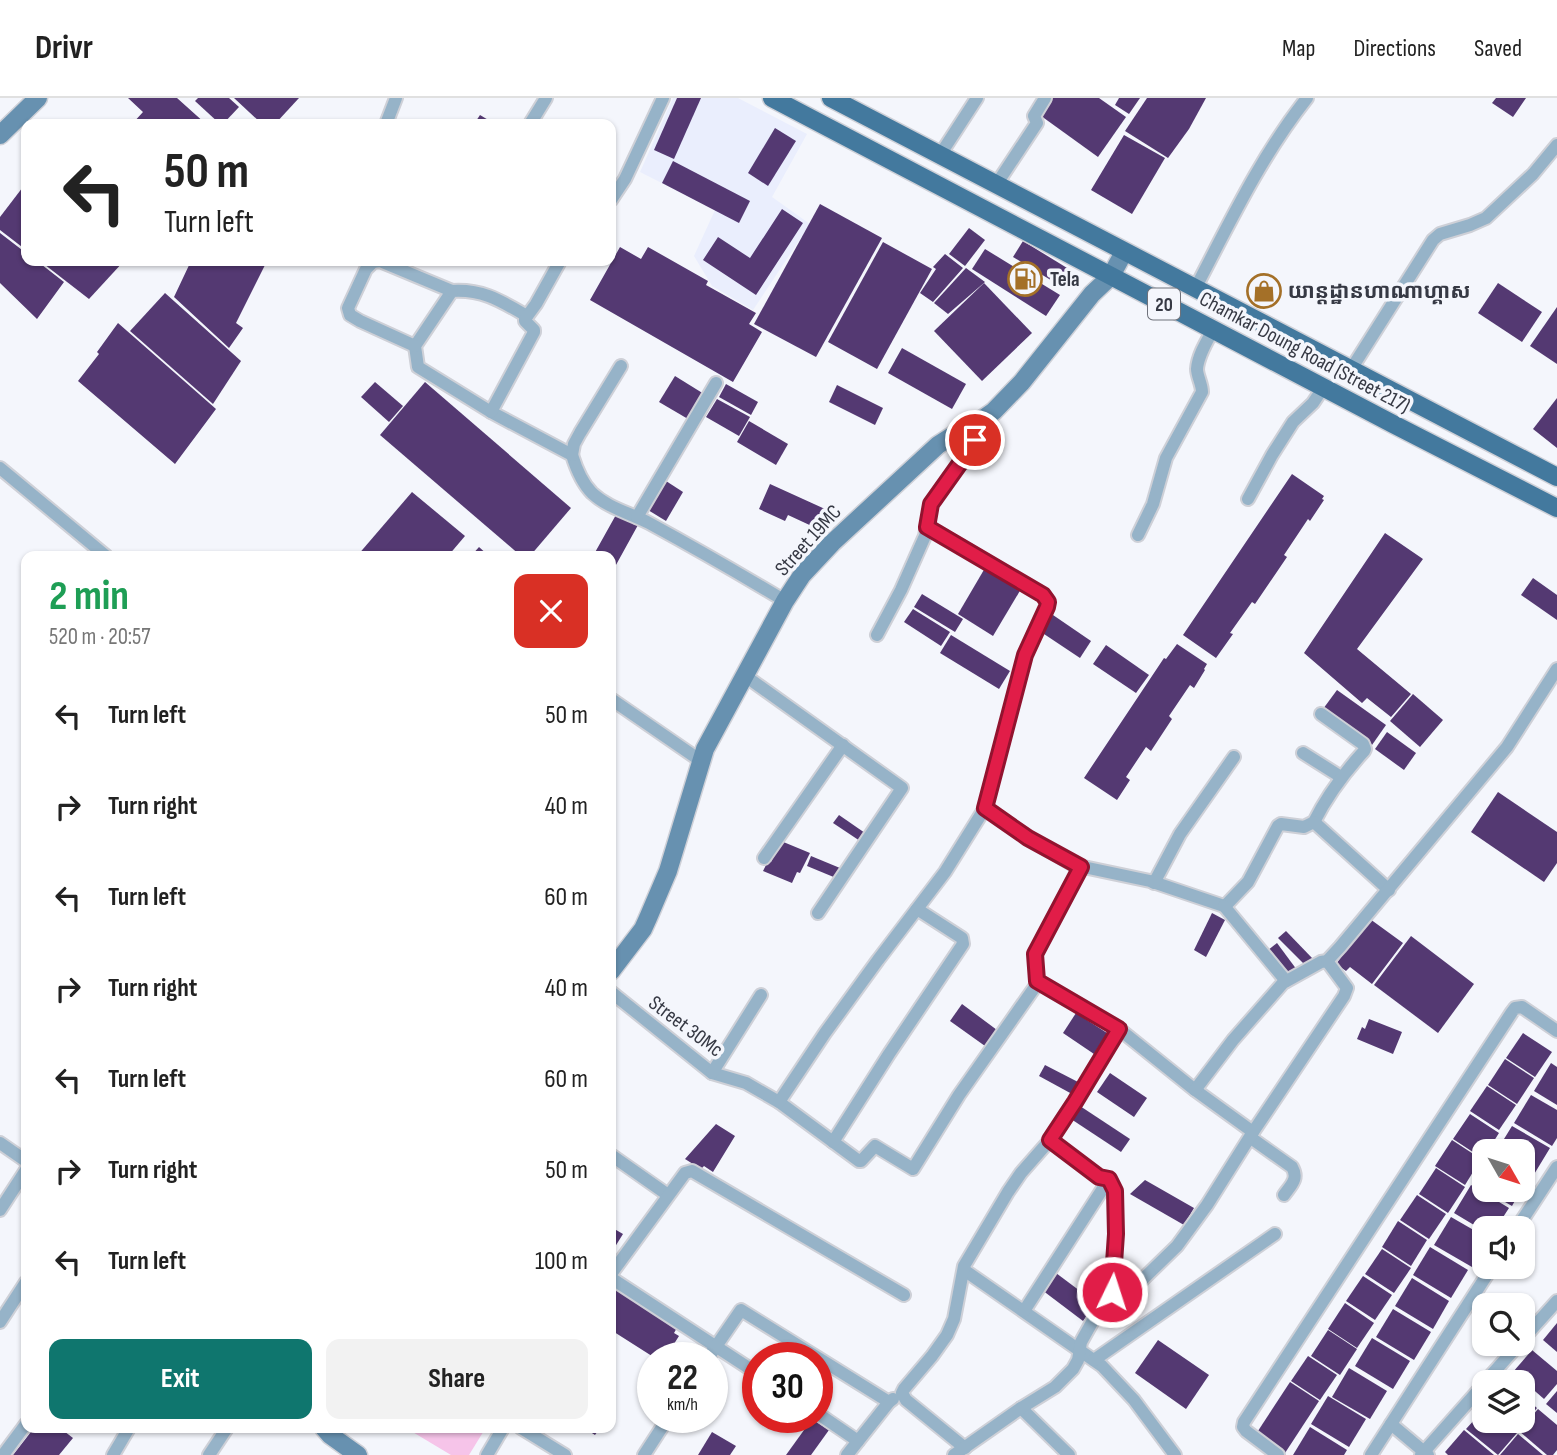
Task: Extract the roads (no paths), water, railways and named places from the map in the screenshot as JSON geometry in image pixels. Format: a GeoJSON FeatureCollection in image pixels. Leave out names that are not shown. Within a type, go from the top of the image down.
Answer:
{"type":"FeatureCollection","features":[{"type":"Feature","properties":{"kind":"main road","name":"Chamkar Doung Road (Street 217)"},"geometry":{"type":"LineString","coordinates":[[772,98],[1557,508]]}},
{"type":"Feature","properties":{"kind":"main road","name":"Chamkar Doung Road (Street 217)"},"geometry":{"type":"LineString","coordinates":[[831,98],[1557,477]]}},
{"type":"Feature","properties":{"kind":"street"},"geometry":{"type":"LineString","coordinates":[[0,135],[38,98]]}},
{"type":"Feature","properties":{"kind":"street"},"geometry":{"type":"LineString","coordinates":[[388,119],[396,98]]}},
{"type":"Feature","properties":{"kind":"street"},"geometry":{"type":"LineString","coordinates":[[533,119],[547,98]]}},
{"type":"Feature","properties":{"kind":"street"},"geometry":{"type":"LineString","coordinates":[[616,192],[663,98]]}},
{"type":"Feature","properties":{"kind":"street"},"geometry":{"type":"LineString","coordinates":[[940,155],[977,98]]}},
{"type":"Feature","properties":{"kind":"street"},"geometry":{"type":"LineString","coordinates":[[996,185],[1037,123],[1034,116],[1045,98]]}},
{"type":"Feature","properties":{"kind":"street"},"geometry":{"type":"LineString","coordinates":[[1195,289],[1251,183],[1307,98]]}},
{"type":"Feature","properties":{"kind":"street"},"geometry":{"type":"LineString","coordinates":[[1350,371],[1433,240],[1440,234],[1486,218],[1533,174],[1557,145]]}},
{"type":"Feature","properties":{"kind":"street","name":"Street 19MC"},"geometry":{"type":"LineString","coordinates":[[616,964],[643,929],[668,871],[705,749],[785,601],[802,575],[862,514],[938,445],[994,411],[1023,382],[1092,294],[1111,276],[1124,252]]}},
{"type":"Feature","properties":{"kind":"street"},"geometry":{"type":"LineString","coordinates":[[368,266],[348,308],[350,315],[415,346]]}},
{"type":"Feature","properties":{"kind":"street"},"geometry":{"type":"LineString","coordinates":[[392,266],[452,291],[468,290],[489,295],[527,316]]}},
{"type":"Feature","properties":{"kind":"street"},"geometry":{"type":"LineString","coordinates":[[491,412],[534,332],[525,321],[556,266]]}},
{"type":"Feature","properties":{"kind":"street"},"geometry":{"type":"LineString","coordinates":[[452,291],[415,346],[419,369],[491,412],[572,455]]}},
{"type":"Feature","properties":{"kind":"street"},"geometry":{"type":"LineString","coordinates":[[1138,535],[1153,504],[1166,458],[1202,392],[1197,370],[1204,346],[1213,330]]}},
{"type":"Feature","properties":{"kind":"street"},"geometry":{"type":"LineString","coordinates":[[621,366],[574,444],[572,455],[580,476],[592,493],[610,506],[637,517],[785,601]]}},
{"type":"Feature","properties":{"kind":"street"},"geometry":{"type":"LineString","coordinates":[[637,517],[716,383]]}},
{"type":"Feature","properties":{"kind":"street"},"geometry":{"type":"LineString","coordinates":[[1248,499],[1293,422],[1313,404],[1323,388]]}},
{"type":"Feature","properties":{"kind":"street"},"geometry":{"type":"LineString","coordinates":[[877,635],[901,590],[927,527],[931,504],[973,445],[973,426]]}},
{"type":"Feature","properties":{"kind":"street"},"geometry":{"type":"LineString","coordinates":[[0,468],[100,551]]}},
{"type":"Feature","properties":{"kind":"street"},"geometry":{"type":"LineString","coordinates":[[779,1102],[825,1033],[945,872],[985,808],[1025,655],[1047,607],[1048,602],[1043,595],[927,527]]}},
{"type":"Feature","properties":{"kind":"street"},"geometry":{"type":"LineString","coordinates":[[1195,1090],[1233,1040],[1286,981],[1327,961],[1389,890],[1507,747],[1557,669]]}},
{"type":"Feature","properties":{"kind":"street"},"geometry":{"type":"LineString","coordinates":[[744,675],[902,788],[818,913]]}},
{"type":"Feature","properties":{"kind":"street"},"geometry":{"type":"LineString","coordinates":[[616,702],[701,761]]}},
{"type":"Feature","properties":{"kind":"street"},"geometry":{"type":"LineString","coordinates":[[1224,906],[1248,882],[1280,824],[1304,827],[1314,822],[1341,777],[1364,751],[1364,746],[1321,714]]}},
{"type":"Feature","properties":{"kind":"street"},"geometry":{"type":"LineString","coordinates":[[764,858],[843,745]]}},
{"type":"Feature","properties":{"kind":"street"},"geometry":{"type":"LineString","coordinates":[[1303,753],[1341,777]]}},
{"type":"Feature","properties":{"kind":"street"},"geometry":{"type":"LineString","coordinates":[[1154,883],[1180,834],[1234,757]]}},
{"type":"Feature","properties":{"kind":"street"},"geometry":{"type":"LineString","coordinates":[[985,808],[1028,838],[1081,867],[1154,883],[1224,906],[1286,981]]}},
{"type":"Feature","properties":{"kind":"street"},"geometry":{"type":"LineString","coordinates":[[1314,822],[1389,890]]}},
{"type":"Feature","properties":{"kind":"street"},"geometry":{"type":"LineString","coordinates":[[1081,867],[1035,954],[1037,981],[1119,1029],[1292,1167],[1295,1180],[1284,1195]]}},
{"type":"Feature","properties":{"kind":"street"},"geometry":{"type":"LineString","coordinates":[[833,1142],[963,944],[962,938],[917,909]]}},
{"type":"Feature","properties":{"kind":"street"},"geometry":{"type":"LineString","coordinates":[[902,1393],[906,1400],[960,1451],[1055,1387],[1076,1365],[1084,1336],[1104,1301],[1112,1292],[1140,1282],[1177,1245],[1207,1205],[1346,992],[1345,985],[1327,961]]}},
{"type":"Feature","properties":{"kind":"street","name":"Street 30Mc"},"geometry":{"type":"LineString","coordinates":[[616,996],[712,1073],[746,1083],[779,1102],[860,1161],[874,1146],[913,1169],[959,1095],[1037,981]]}},
{"type":"Feature","properties":{"kind":"street"},"geometry":{"type":"LineString","coordinates":[[712,1073],[761,995]]}},
{"type":"Feature","properties":{"kind":"street"},"geometry":{"type":"LineString","coordinates":[[1278,1455],[1246,1431],[1242,1427],[1244,1422],[1496,1035],[1515,1008],[1519,1007],[1557,1031]]}},
{"type":"Feature","properties":{"kind":"street"},"geometry":{"type":"LineString","coordinates":[[848,1455],[889,1402],[902,1393],[951,1328],[964,1270],[1008,1192],[1050,1140],[1119,1029]]}},
{"type":"Feature","properties":{"kind":"street"},"geometry":{"type":"LineString","coordinates":[[1050,1140],[1099,1177],[1109,1179]]}},
{"type":"Feature","properties":{"kind":"street"},"geometry":{"type":"LineString","coordinates":[[0,1143],[21,1158]]}},
{"type":"Feature","properties":{"kind":"street"},"geometry":{"type":"LineString","coordinates":[[616,1159],[668,1195]]}},
{"type":"Feature","properties":{"kind":"street"},"geometry":{"type":"LineString","coordinates":[[1525,1216],[1557,1167]]}},
{"type":"Feature","properties":{"kind":"street"},"geometry":{"type":"LineString","coordinates":[[616,1269],[685,1172],[692,1171],[904,1295]]}},
{"type":"Feature","properties":{"kind":"street"},"geometry":{"type":"LineString","coordinates":[[0,1210],[21,1178]]}},
{"type":"Feature","properties":{"kind":"street"},"geometry":{"type":"LineString","coordinates":[[1109,1179],[1115,1191],[1116,1234],[1112,1292]]}},
{"type":"Feature","properties":{"kind":"street"},"geometry":{"type":"LineString","coordinates":[[1024,1311],[1109,1179]]}},
{"type":"Feature","properties":{"kind":"street"},"geometry":{"type":"LineString","coordinates":[[1094,1360],[1275,1234]]}},
{"type":"Feature","properties":{"kind":"street"},"geometry":{"type":"LineString","coordinates":[[964,1270],[1102,1366],[1134,1400],[1175,1455]]}},
{"type":"Feature","properties":{"kind":"street"},"geometry":{"type":"LineString","coordinates":[[616,1279],[710,1342]]}},
{"type":"Feature","properties":{"kind":"street"},"geometry":{"type":"LineString","coordinates":[[1371,1455],[1484,1279]]}},
{"type":"Feature","properties":{"kind":"street"},"geometry":{"type":"LineString","coordinates":[[0,1322],[21,1290]]}},
{"type":"Feature","properties":{"kind":"street"},"geometry":{"type":"LineString","coordinates":[[1535,1326],[1557,1301]]}},
{"type":"Feature","properties":{"kind":"street"},"geometry":{"type":"LineString","coordinates":[[719,1342],[739,1311],[743,1311],[889,1402]]}},
{"type":"Feature","properties":{"kind":"street"},"geometry":{"type":"LineString","coordinates":[[1496,1370],[1509,1356]]}},
{"type":"Feature","properties":{"kind":"street"},"geometry":{"type":"LineString","coordinates":[[1391,1424],[1424,1454],[1472,1398]]}},
{"type":"Feature","properties":{"kind":"street"},"geometry":{"type":"LineString","coordinates":[[1021,1408],[1069,1455]]}},
{"type":"Feature","properties":{"kind":"street"},"geometry":{"type":"LineString","coordinates":[[833,1424],[858,1441]]}},
{"type":"Feature","properties":{"kind":"street"},"geometry":{"type":"LineString","coordinates":[[4,1455],[21,1431]]}},
{"type":"Feature","properties":{"kind":"street"},"geometry":{"type":"LineString","coordinates":[[113,1455],[126,1433]]}},
{"type":"Feature","properties":{"kind":"street"},"geometry":{"type":"LineString","coordinates":[[209,1455],[224,1433]]}},
{"type":"Feature","properties":{"kind":"street"},"geometry":{"type":"LineString","coordinates":[[328,1433],[358,1455]]}},
{"type":"Feature","properties":{"kind":"street"},"geometry":{"type":"LineString","coordinates":[[487,1455],[500,1433]]}},
{"type":"Feature","properties":{"kind":"street"},"geometry":{"type":"LineString","coordinates":[[529,1433],[565,1455]]}},
{"type":"Feature","properties":{"kind":"street"},"geometry":{"type":"LineString","coordinates":[[644,1455],[658,1433]]}},
{"type":"Feature","properties":{"kind":"place","name":"Tela"},"geometry":{"type":"Point","coordinates":[1025,279]}},
{"type":"Feature","properties":{"kind":"place","name":"យាន្ដដ្ឋានហាណាហ្គាស"},"geometry":{"type":"Point","coordinates":[1264,291]}}]}
